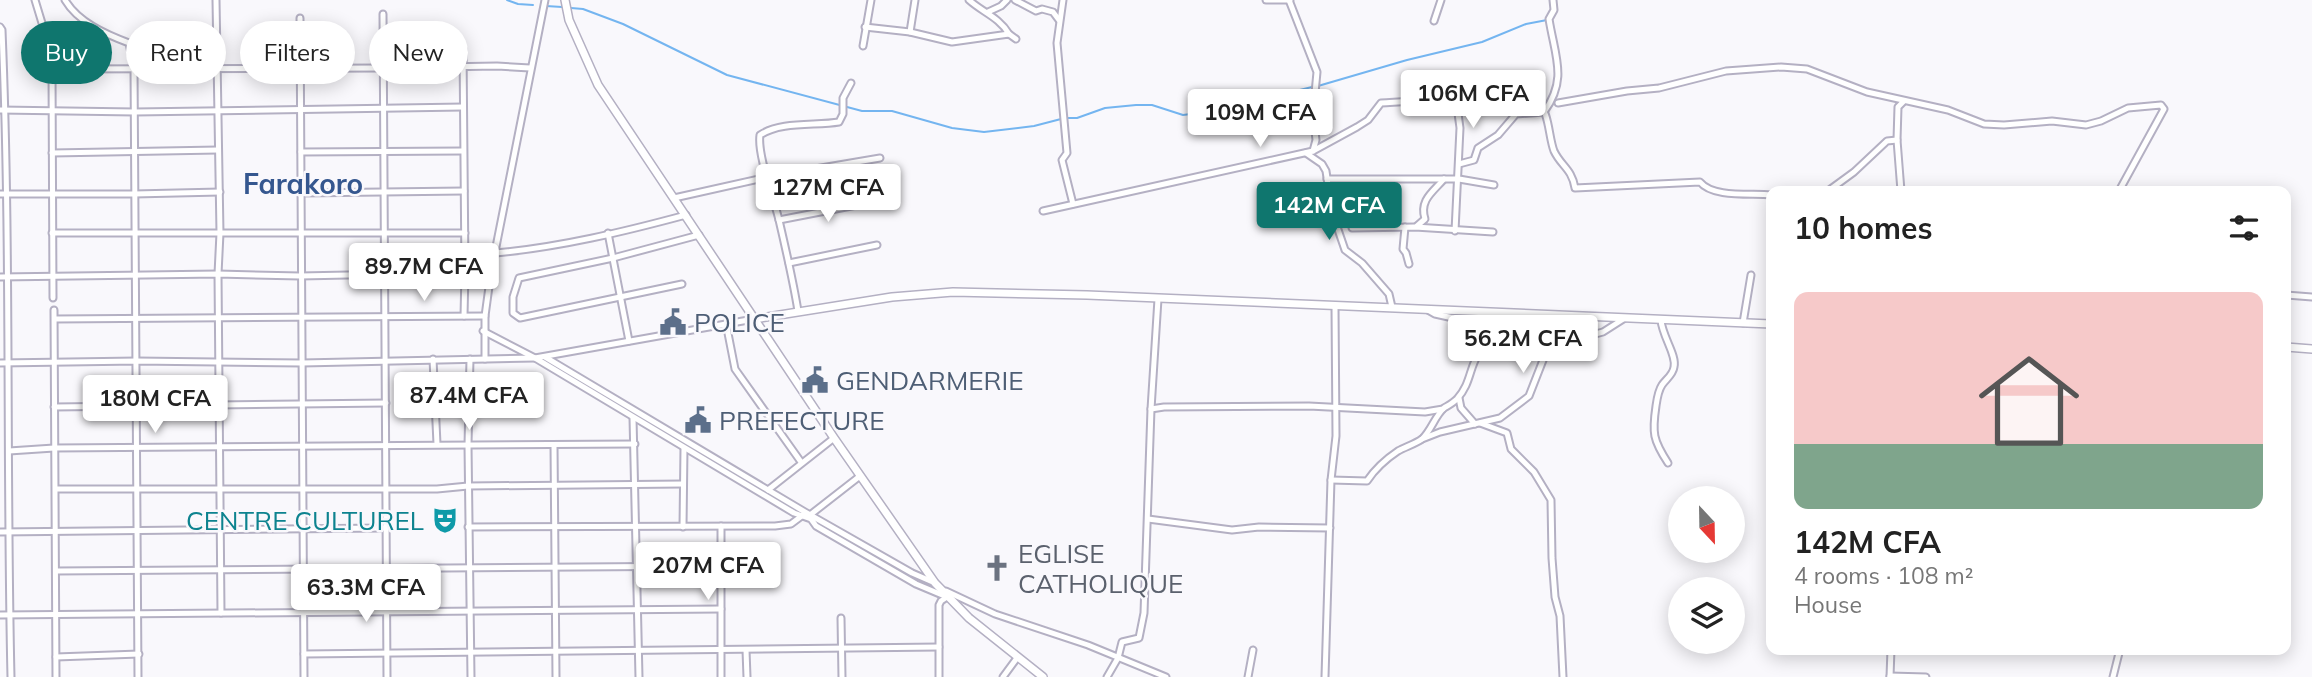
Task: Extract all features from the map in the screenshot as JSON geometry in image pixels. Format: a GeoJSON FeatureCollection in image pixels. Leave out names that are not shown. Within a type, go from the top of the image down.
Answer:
{"type":"FeatureCollection","features":[{"type":"Feature","properties":{"kind":"highway"},"geometry":{"type":"LineString","coordinates":[[565,0],[569,20],[598,85],[860,477],[947,597],[1043,677]]}},
{"type":"Feature","properties":{"kind":"highway"},"geometry":{"type":"LineString","coordinates":[[754,319],[891,297],[953,292],[1392,307],[1766,324]]}},
{"type":"Feature","properties":{"kind":"highway"},"geometry":{"type":"LineString","coordinates":[[2291,347],[2312,349]]}},
{"type":"Feature","properties":{"kind":"street"},"geometry":{"type":"LineString","coordinates":[[35,0],[41,21]]}},
{"type":"Feature","properties":{"kind":"street"},"geometry":{"type":"LineString","coordinates":[[65,0],[71,11],[83,20],[126,42]]}},
{"type":"Feature","properties":{"kind":"street"},"geometry":{"type":"LineString","coordinates":[[216,0],[216,21]]}},
{"type":"Feature","properties":{"kind":"street"},"geometry":{"type":"LineString","coordinates":[[485,359],[485,316],[491,272],[545,0]]}},
{"type":"Feature","properties":{"kind":"street"},"geometry":{"type":"LineString","coordinates":[[863,46],[871,0]]}},
{"type":"Feature","properties":{"kind":"street"},"geometry":{"type":"LineString","coordinates":[[909,32],[915,0]]}},
{"type":"Feature","properties":{"kind":"street"},"geometry":{"type":"LineString","coordinates":[[969,0],[1004,25],[1016,39]]}},
{"type":"Feature","properties":{"kind":"street"},"geometry":{"type":"LineString","coordinates":[[988,12],[1007,0]]}},
{"type":"Feature","properties":{"kind":"street"},"geometry":{"type":"LineString","coordinates":[[1015,0],[1036,11],[1042,9],[1053,12],[1059,20]]}},
{"type":"Feature","properties":{"kind":"street"},"geometry":{"type":"LineString","coordinates":[[1063,0],[1057,43],[1067,153],[1062,160],[1073,204]]}},
{"type":"Feature","properties":{"kind":"street"},"geometry":{"type":"LineString","coordinates":[[1266,0],[1289,0],[1317,72],[1313,114],[1316,140],[1310,152]]}},
{"type":"Feature","properties":{"kind":"street"},"geometry":{"type":"LineString","coordinates":[[1434,21],[1441,0]]}},
{"type":"Feature","properties":{"kind":"street"},"geometry":{"type":"LineString","coordinates":[[1544,112],[1555,96],[1559,79],[1549,19],[1554,10],[1553,0]]}},
{"type":"Feature","properties":{"kind":"street"},"geometry":{"type":"LineString","coordinates":[[383,14],[383,21]]}},
{"type":"Feature","properties":{"kind":"street"},"geometry":{"type":"LineString","coordinates":[[0,27],[4,277],[9,363],[11,677]]}},
{"type":"Feature","properties":{"kind":"street"},"geometry":{"type":"LineString","coordinates":[[865,27],[962,42],[1009,34]]}},
{"type":"Feature","properties":{"kind":"street"},"geometry":{"type":"LineString","coordinates":[[468,66],[530,68]]}},
{"type":"Feature","properties":{"kind":"street"},"geometry":{"type":"LineString","coordinates":[[1559,103],[1659,88],[1726,71],[1781,67],[1807,69],[1867,92],[1948,110],[1983,124],[2052,121],[2086,125],[2128,108],[2161,105],[2164,109],[2122,186]]}},
{"type":"Feature","properties":{"kind":"street"},"geometry":{"type":"LineString","coordinates":[[797,311],[789,264],[759,141],[760,135],[766,131],[792,126],[839,122],[843,114],[843,98],[851,83]]}},
{"type":"Feature","properties":{"kind":"street"},"geometry":{"type":"LineString","coordinates":[[51,84],[53,298]]}},
{"type":"Feature","properties":{"kind":"street"},"geometry":{"type":"LineString","coordinates":[[134,84],[138,677]]}},
{"type":"Feature","properties":{"kind":"street"},"geometry":{"type":"LineString","coordinates":[[217,84],[221,613]]}},
{"type":"Feature","properties":{"kind":"street"},"geometry":{"type":"LineString","coordinates":[[300,84],[304,677]]}},
{"type":"Feature","properties":{"kind":"street"},"geometry":{"type":"LineString","coordinates":[[383,84],[387,677]]}},
{"type":"Feature","properties":{"kind":"street"},"geometry":{"type":"LineString","coordinates":[[464,84],[464,316]]}},
{"type":"Feature","properties":{"kind":"street"},"geometry":{"type":"LineString","coordinates":[[1043,211],[1310,152],[1368,120],[1381,103],[1415,101],[1493,88],[1520,93],[1536,100],[1544,112],[1554,149],[1571,172],[1575,188],[1700,182],[1705,188],[1723,193],[1766,195]]}},
{"type":"Feature","properties":{"kind":"street"},"geometry":{"type":"LineString","coordinates":[[1455,230],[1460,128],[1457,106],[1463,92]]}},
{"type":"Feature","properties":{"kind":"street"},"geometry":{"type":"LineString","coordinates":[[1901,186],[1898,107],[1904,101]]}},
{"type":"Feature","properties":{"kind":"street"},"geometry":{"type":"LineString","coordinates":[[3,110],[135,112],[463,107]]}},
{"type":"Feature","properties":{"kind":"street"},"geometry":{"type":"LineString","coordinates":[[1459,164],[1474,160],[1478,148],[1497,135],[1516,114],[1544,112]]}},
{"type":"Feature","properties":{"kind":"street"},"geometry":{"type":"LineString","coordinates":[[1835,186],[1887,141],[1897,140]]}},
{"type":"Feature","properties":{"kind":"street"},"geometry":{"type":"LineString","coordinates":[[52,153],[219,150]]}},
{"type":"Feature","properties":{"kind":"street"},"geometry":{"type":"LineString","coordinates":[[300,152],[463,151]]}},
{"type":"Feature","properties":{"kind":"street"},"geometry":{"type":"LineString","coordinates":[[1310,152],[1322,164],[1332,212],[1344,248],[1362,263],[1389,294],[1392,307]]}},
{"type":"Feature","properties":{"kind":"street"},"geometry":{"type":"LineString","coordinates":[[674,198],[768,177],[880,158]]}},
{"type":"Feature","properties":{"kind":"street"},"geometry":{"type":"LineString","coordinates":[[1326,178],[1459,179],[1494,185]]}},
{"type":"Feature","properties":{"kind":"street"},"geometry":{"type":"LineString","coordinates":[[1415,227],[1424,219],[1422,212],[1427,196],[1444,179]]}},
{"type":"Feature","properties":{"kind":"street"},"geometry":{"type":"LineString","coordinates":[[301,193],[464,191]]}},
{"type":"Feature","properties":{"kind":"street"},"geometry":{"type":"LineString","coordinates":[[3,193],[52,195],[219,192]]}},
{"type":"Feature","properties":{"kind":"street"},"geometry":{"type":"LineString","coordinates":[[779,220],[872,202]]}},
{"type":"Feature","properties":{"kind":"street"},"geometry":{"type":"LineString","coordinates":[[496,253],[535,250],[685,215]]}},
{"type":"Feature","properties":{"kind":"street"},"geometry":{"type":"LineString","coordinates":[[1405,227],[1403,249],[1409,264]]}},
{"type":"Feature","properties":{"kind":"street"},"geometry":{"type":"LineString","coordinates":[[1352,228],[1415,227],[1493,232]]}},
{"type":"Feature","properties":{"kind":"street"},"geometry":{"type":"LineString","coordinates":[[52,233],[465,233]]}},
{"type":"Feature","properties":{"kind":"street"},"geometry":{"type":"LineString","coordinates":[[608,233],[629,341]]}},
{"type":"Feature","properties":{"kind":"street"},"geometry":{"type":"LineString","coordinates":[[682,284],[520,318],[513,313],[513,297],[519,278],[699,235]]}},
{"type":"Feature","properties":{"kind":"street"},"geometry":{"type":"LineString","coordinates":[[789,264],[877,245]]}},
{"type":"Feature","properties":{"kind":"street"},"geometry":{"type":"LineString","coordinates":[[4,277],[491,272]]}},
{"type":"Feature","properties":{"kind":"street"},"geometry":{"type":"LineString","coordinates":[[1743,323],[1751,275]]}},
{"type":"Feature","properties":{"kind":"street"},"geometry":{"type":"LineString","coordinates":[[2291,295],[2312,297]]}},
{"type":"Feature","properties":{"kind":"street"},"geometry":{"type":"LineString","coordinates":[[1107,677],[1118,658],[1122,642],[1139,638],[1147,574],[1151,409],[1158,299]]}},
{"type":"Feature","properties":{"kind":"street"},"geometry":{"type":"LineString","coordinates":[[1325,677],[1331,480],[1336,436],[1335,306]]}},
{"type":"Feature","properties":{"kind":"street"},"geometry":{"type":"LineString","coordinates":[[54,310],[56,677]]}},
{"type":"Feature","properties":{"kind":"street"},"geometry":{"type":"LineString","coordinates":[[1422,439],[1443,409],[1459,398],[1475,359],[1490,341],[1498,340],[1471,322],[1435,314],[1429,310]]}},
{"type":"Feature","properties":{"kind":"street"},"geometry":{"type":"LineString","coordinates":[[55,319],[220,320],[485,316]]}},
{"type":"Feature","properties":{"kind":"street"},"geometry":{"type":"LineString","coordinates":[[1331,480],[1367,481],[1377,467],[1390,457],[1422,439],[1500,418],[1529,397],[1545,355],[1560,342],[1603,332],[1625,318]]}},
{"type":"Feature","properties":{"kind":"street"},"geometry":{"type":"LineString","coordinates":[[0,363],[302,363],[535,358],[754,319]]}},
{"type":"Feature","properties":{"kind":"street"},"geometry":{"type":"LineString","coordinates":[[1661,320],[1662,333],[1674,356],[1675,365],[1660,389],[1653,430],[1655,442],[1668,463]]}},
{"type":"Feature","properties":{"kind":"street"},"geometry":{"type":"LineString","coordinates":[[726,323],[735,369],[801,462]]}},
{"type":"Feature","properties":{"kind":"street"},"geometry":{"type":"LineString","coordinates":[[484,331],[535,358],[684,449],[937,586],[995,614],[1088,645],[1166,677]]}},
{"type":"Feature","properties":{"kind":"street"},"geometry":{"type":"LineString","coordinates":[[545,357],[768,490],[811,519],[816,526],[916,584],[947,597]]}},
{"type":"Feature","properties":{"kind":"street"},"geometry":{"type":"LineString","coordinates":[[433,359],[437,444]]}},
{"type":"Feature","properties":{"kind":"street"},"geometry":{"type":"LineString","coordinates":[[470,359],[468,527],[471,677]]}},
{"type":"Feature","properties":{"kind":"street"},"geometry":{"type":"LineString","coordinates":[[1459,398],[1461,408],[1478,424],[1507,433],[1511,449],[1534,472],[1551,500],[1552,558],[1555,597],[1560,616],[1563,677]]}},
{"type":"Feature","properties":{"kind":"street"},"geometry":{"type":"LineString","coordinates":[[54,407],[386,403]]}},
{"type":"Feature","properties":{"kind":"street"},"geometry":{"type":"LineString","coordinates":[[1151,409],[1336,407],[1425,412],[1443,409]]}},
{"type":"Feature","properties":{"kind":"street"},"geometry":{"type":"LineString","coordinates":[[633,418],[639,677]]}},
{"type":"Feature","properties":{"kind":"street"},"geometry":{"type":"LineString","coordinates":[[768,490],[834,438]]}},
{"type":"Feature","properties":{"kind":"street"},"geometry":{"type":"LineString","coordinates":[[683,527],[685,441]]}},
{"type":"Feature","properties":{"kind":"street"},"geometry":{"type":"LineString","coordinates":[[9,451],[54,448],[635,444]]}},
{"type":"Feature","properties":{"kind":"street"},"geometry":{"type":"LineString","coordinates":[[554,445],[556,677]]}},
{"type":"Feature","properties":{"kind":"street"},"geometry":{"type":"LineString","coordinates":[[0,467],[8,467]]}},
{"type":"Feature","properties":{"kind":"street"},"geometry":{"type":"LineString","coordinates":[[468,527],[786,525],[860,477]]}},
{"type":"Feature","properties":{"kind":"street"},"geometry":{"type":"LineString","coordinates":[[56,489],[437,489],[468,486],[683,484]]}},
{"type":"Feature","properties":{"kind":"street"},"geometry":{"type":"LineString","coordinates":[[1148,519],[1231,530],[1259,527],[1330,528]]}},
{"type":"Feature","properties":{"kind":"street"},"geometry":{"type":"LineString","coordinates":[[721,526],[721,677]]}},
{"type":"Feature","properties":{"kind":"street"},"geometry":{"type":"LineString","coordinates":[[0,532],[386,528]]}},
{"type":"Feature","properties":{"kind":"street"},"geometry":{"type":"LineString","coordinates":[[56,571],[721,566]]}},
{"type":"Feature","properties":{"kind":"street"},"geometry":{"type":"LineString","coordinates":[[939,677],[939,605],[940,601],[947,597]]}},
{"type":"Feature","properties":{"kind":"street"},"geometry":{"type":"LineString","coordinates":[[0,615],[721,609]]}},
{"type":"Feature","properties":{"kind":"street"},"geometry":{"type":"LineString","coordinates":[[841,618],[842,677]]}},
{"type":"Feature","properties":{"kind":"street"},"geometry":{"type":"LineString","coordinates":[[304,654],[939,647]]}},
{"type":"Feature","properties":{"kind":"street"},"geometry":{"type":"LineString","coordinates":[[746,650],[747,677]]}},
{"type":"Feature","properties":{"kind":"street"},"geometry":{"type":"LineString","coordinates":[[1248,677],[1253,650]]}},
{"type":"Feature","properties":{"kind":"street"},"geometry":{"type":"LineString","coordinates":[[56,657],[139,654]]}},
{"type":"Feature","properties":{"kind":"street"},"geometry":{"type":"LineString","coordinates":[[1891,655],[1890,676],[1926,677]]}},
{"type":"Feature","properties":{"kind":"street"},"geometry":{"type":"LineString","coordinates":[[2113,677],[2118,655]]}},
{"type":"Feature","properties":{"kind":"street"},"geometry":{"type":"LineString","coordinates":[[1003,677],[1017,658]]}},
{"type":"Feature","properties":{"kind":"waterway"},"geometry":{"type":"LineString","coordinates":[[507,0],[533,5]]}},
{"type":"Feature","properties":{"kind":"waterway"},"geometry":{"type":"LineString","coordinates":[[546,6],[562,7]]}},
{"type":"Feature","properties":{"kind":"waterway"},"geometry":{"type":"LineString","coordinates":[[571,8],[583,9],[623,24],[727,75],[862,111],[892,111],[952,128],[984,132],[1034,126],[1061,119]]}},
{"type":"Feature","properties":{"kind":"waterway"},"geometry":{"type":"LineString","coordinates":[[1318,86],[1482,42],[1526,24],[1547,20]]}},
{"type":"Feature","properties":{"kind":"waterway"},"geometry":{"type":"LineString","coordinates":[[1066,118],[1077,118],[1105,108],[1136,105],[1152,105],[1183,115],[1214,111],[1312,87]]}},
{"type":"Feature","properties":{"kind":"place","name":"POLICE"},"geometry":{"type":"Point","coordinates":[673,322]}},
{"type":"Feature","properties":{"kind":"place","name":"GENDARMERIE"},"geometry":{"type":"Point","coordinates":[815,380]}},
{"type":"Feature","properties":{"kind":"place","name":"PREFECTURE"},"geometry":{"type":"Point","coordinates":[698,420]}},
{"type":"Feature","properties":{"kind":"place","name":"CENTRE CULTUREL"},"geometry":{"type":"Point","coordinates":[445,520]}},
{"type":"Feature","properties":{"kind":"place","name":"EGLISE CATHOLIQUE"},"geometry":{"type":"Point","coordinates":[997,568]}},
{"type":"Feature","properties":{"kind":"district","name":"Farakoro"},"geometry":{"type":"Point","coordinates":[303,183]}}]}
